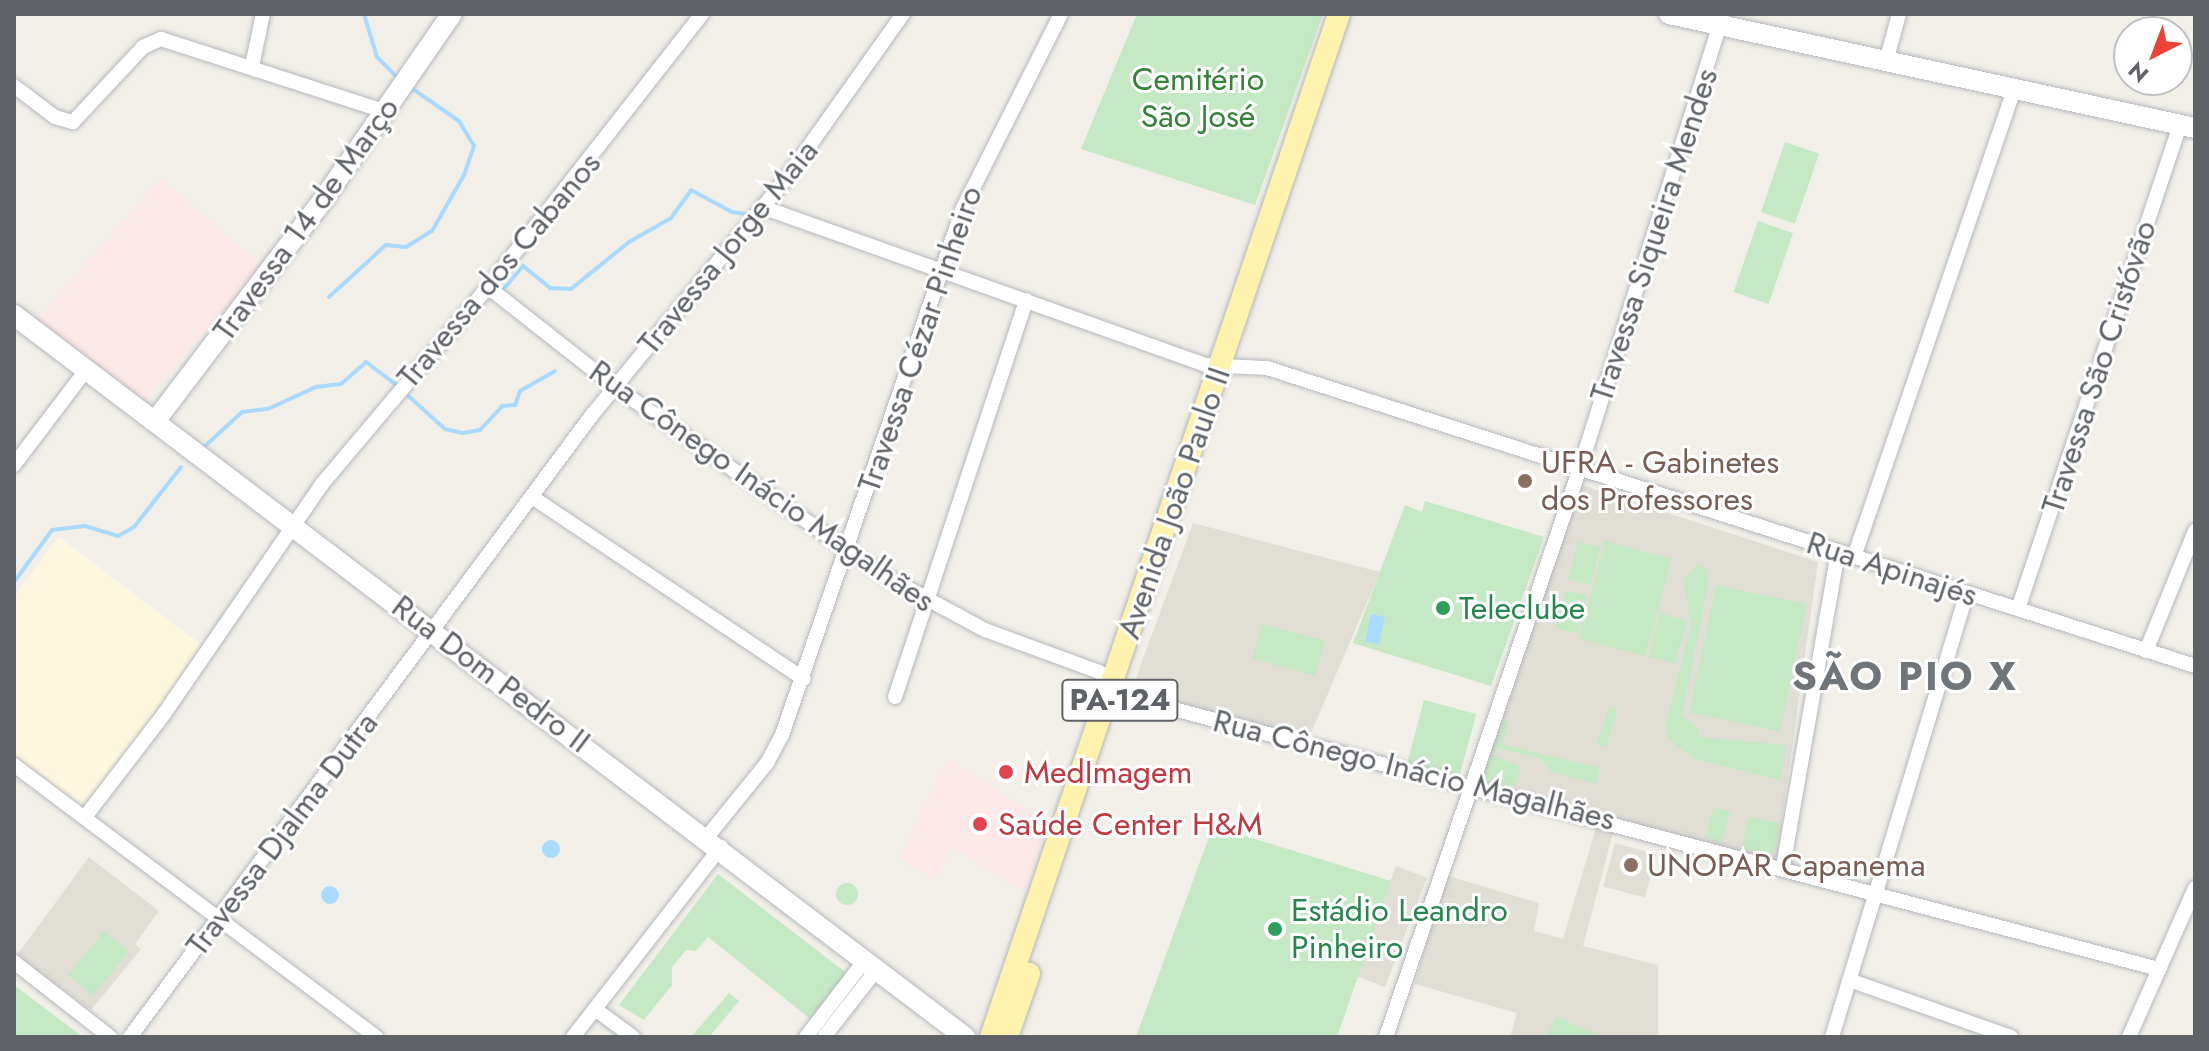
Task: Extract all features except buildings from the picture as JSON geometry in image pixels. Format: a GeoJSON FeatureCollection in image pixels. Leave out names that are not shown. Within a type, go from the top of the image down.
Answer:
{"type":"FeatureCollection","features":[{"type":"Feature","properties":{"kind":"main road","name":"Avenida João Paulo II"},"geometry":{"type":"LineString","coordinates":[[991,1037],[1118,686],[1229,365],[1322,88],[1339,14]]}},
{"type":"Feature","properties":{"kind":"main road","name":"Avenida João Paulo II"},"geometry":{"type":"LineString","coordinates":[[1322,88],[1355,14]]}},
{"type":"Feature","properties":{"kind":"main road","name":"Avenida João Paulo II"},"geometry":{"type":"LineString","coordinates":[[1007,1037],[1118,686]]}},
{"type":"Feature","properties":{"kind":"street"},"geometry":{"type":"LineString","coordinates":[[252,66],[263,14]]}},
{"type":"Feature","properties":{"kind":"street","name":"Travessa 14 de Março"},"geometry":{"type":"LineString","coordinates":[[156,420],[387,112],[452,14]]}},
{"type":"Feature","properties":{"kind":"street","name":"Travessa dos Cabanos"},"geometry":{"type":"LineString","coordinates":[[85,817],[173,703],[293,523],[488,287],[702,14]]}},
{"type":"Feature","properties":{"kind":"street","name":"Travessa Jorge Maia"},"geometry":{"type":"LineString","coordinates":[[434,630],[615,387],[762,207],[903,14]]}},
{"type":"Feature","properties":{"kind":"street","name":"Travessa Cézar Pinheiro"},"geometry":{"type":"LineString","coordinates":[[573,1037],[714,842],[773,754],[804,679],[940,270],[975,178],[1061,14]]}},
{"type":"Feature","properties":{"kind":"street"},"geometry":{"type":"LineString","coordinates":[[1669,14],[1721,19],[1886,62],[2187,126]]}},
{"type":"Feature","properties":{"kind":"street"},"geometry":{"type":"LineString","coordinates":[[1886,62],[1899,14]]}},
{"type":"Feature","properties":{"kind":"street","name":"Travessa Siqueira Mendes"},"geometry":{"type":"LineString","coordinates":[[1386,1037],[1580,468],[1721,19]]}},
{"type":"Feature","properties":{"kind":"street"},"geometry":{"type":"LineString","coordinates":[[14,86],[55,117],[73,122],[152,41],[171,41],[387,112]]}},
{"type":"Feature","properties":{"kind":"street"},"geometry":{"type":"LineString","coordinates":[[1854,557],[2014,89]]}},
{"type":"Feature","properties":{"kind":"street","name":"Travessa São Cristóvão"},"geometry":{"type":"LineString","coordinates":[[2018,609],[2187,126]]}},
{"type":"Feature","properties":{"kind":"street","name":"Rua Apinajés"},"geometry":{"type":"LineString","coordinates":[[762,207],[1026,300],[1229,365],[1267,368],[2195,666]]}},
{"type":"Feature","properties":{"kind":"street","name":"Rua Cônego Inácio Magalhães"},"geometry":{"type":"LineString","coordinates":[[488,287],[615,387],[847,552],[928,603],[1118,686],[1143,701],[1879,891],[2159,969]]}},
{"type":"Feature","properties":{"kind":"street"},"geometry":{"type":"LineString","coordinates":[[895,697],[1026,300]]}},
{"type":"Feature","properties":{"kind":"street","name":"Rua Dom Pedro II"},"geometry":{"type":"LineString","coordinates":[[14,315],[714,842],[965,1037]]}},
{"type":"Feature","properties":{"kind":"street"},"geometry":{"type":"LineString","coordinates":[[14,465],[86,370]]}},
{"type":"Feature","properties":{"kind":"street"},"geometry":{"type":"LineString","coordinates":[[532,497],[804,679]]}},
{"type":"Feature","properties":{"kind":"street"},"geometry":{"type":"LineString","coordinates":[[2146,651],[2195,531]]}},
{"type":"Feature","properties":{"kind":"street"},"geometry":{"type":"LineString","coordinates":[[1783,867],[1838,552]]}},
{"type":"Feature","properties":{"kind":"street"},"geometry":{"type":"LineString","coordinates":[[1832,1037],[1967,594]]}},
{"type":"Feature","properties":{"kind":"street","name":"Travessa Djalma Dutra"},"geometry":{"type":"LineString","coordinates":[[130,1037],[434,630]]}},
{"type":"Feature","properties":{"kind":"street"},"geometry":{"type":"LineString","coordinates":[[14,765],[376,1037]]}},
{"type":"Feature","properties":{"kind":"street"},"geometry":{"type":"LineString","coordinates":[[2129,1037],[2195,888]]}},
{"type":"Feature","properties":{"kind":"street"},"geometry":{"type":"LineString","coordinates":[[14,962],[110,1037]]}},
{"type":"Feature","properties":{"kind":"street"},"geometry":{"type":"LineString","coordinates":[[806,1037],[871,965]]}},
{"type":"Feature","properties":{"kind":"street"},"geometry":{"type":"LineString","coordinates":[[824,1037],[871,965]]}},
{"type":"Feature","properties":{"kind":"street"},"geometry":{"type":"LineString","coordinates":[[1849,980],[2004,1036]]}},
{"type":"Feature","properties":{"kind":"street"},"geometry":{"type":"LineString","coordinates":[[595,1009],[633,1037]]}},
{"type":"Feature","properties":{"kind":"shaded area"},"geometry":{"type":"Polygon","coordinates":[[[161,178],[262,266],[138,409],[37,321],[161,178]]]}},
{"type":"Feature","properties":{"kind":"shaded area"},"geometry":{"type":"Polygon","coordinates":[[[1582,485],[1818,562],[1776,862],[1476,784],[1582,485]]]}},
{"type":"Feature","properties":{"kind":"shaded area"},"geometry":{"type":"Polygon","coordinates":[[[1193,523],[1380,572],[1308,740],[1129,697],[1193,523]]]}},
{"type":"Feature","properties":{"kind":"shaded area"},"geometry":{"type":"Polygon","coordinates":[[[59,537],[204,647],[85,810],[14,757],[14,597],[59,537]]]}},
{"type":"Feature","properties":{"kind":"shaded area","name":"Saúde Center H&M"},"geometry":{"type":"Polygon","coordinates":[[[948,759],[1048,822],[1024,892],[953,847],[934,880],[899,858],[948,759]]]}},
{"type":"Feature","properties":{"kind":"shaded area"},"geometry":{"type":"Polygon","coordinates":[[[1597,824],[1614,829],[1583,946],[1658,965],[1658,1037],[1510,1037],[1517,1013],[1415,984],[1445,875],[1539,903],[1534,931],[1563,939],[1597,824]]]}},
{"type":"Feature","properties":{"kind":"shaded area","name":"UNOPAR Capanema"},"geometry":{"type":"Polygon","coordinates":[[[1615,843],[1657,854],[1645,898],[1603,886],[1615,843]]]}},
{"type":"Feature","properties":{"kind":"shaded area"},"geometry":{"type":"Polygon","coordinates":[[[89,857],[159,911],[135,944],[141,949],[91,1010],[17,955],[89,857]]]}},
{"type":"Feature","properties":{"kind":"shaded area"},"geometry":{"type":"Polygon","coordinates":[[[1396,866],[1427,878],[1385,987],[1354,975],[1396,866]]]}},
{"type":"Feature","properties":{"kind":"green space","name":"Cemitério São José"},"geometry":{"type":"Polygon","coordinates":[[[1137,14],[1323,14],[1255,205],[1081,149],[1137,14]]]}},
{"type":"Feature","properties":{"kind":"green space"},"geometry":{"type":"Polygon","coordinates":[[[1785,142],[1819,154],[1795,224],[1761,212],[1785,142]]]}},
{"type":"Feature","properties":{"kind":"green space"},"geometry":{"type":"Polygon","coordinates":[[[1758,221],[1793,233],[1769,304],[1734,292],[1758,221]]]}},
{"type":"Feature","properties":{"kind":"green space","name":"Teleclube"},"geometry":{"type":"Polygon","coordinates":[[[1425,501],[1544,537],[1491,686],[1353,643],[1405,505],[1422,512],[1425,501]]]}},
{"type":"Feature","properties":{"kind":"green space"},"geometry":{"type":"Polygon","coordinates":[[[1605,541],[1672,559],[1646,656],[1579,639],[1605,541]]]}},
{"type":"Feature","properties":{"kind":"green space"},"geometry":{"type":"Polygon","coordinates":[[[1578,542],[1600,548],[1590,586],[1568,580],[1578,542]]]}},
{"type":"Feature","properties":{"kind":"green space"},"geometry":{"type":"Polygon","coordinates":[[[1698,564],[1708,571],[1708,584],[1682,716],[1698,728],[1699,737],[1786,745],[1781,780],[1694,759],[1668,739],[1665,725],[1691,624],[1683,580],[1698,564]]]}},
{"type":"Feature","properties":{"kind":"green space"},"geometry":{"type":"Polygon","coordinates":[[[1716,585],[1807,604],[1780,731],[1689,712],[1716,585]]]}},
{"type":"Feature","properties":{"kind":"green space"},"geometry":{"type":"Polygon","coordinates":[[[1565,590],[1587,596],[1577,634],[1555,628],[1565,590]]]}},
{"type":"Feature","properties":{"kind":"green space"},"geometry":{"type":"Polygon","coordinates":[[[1660,613],[1687,620],[1675,664],[1648,656],[1660,613]]]}},
{"type":"Feature","properties":{"kind":"green space"},"geometry":{"type":"Polygon","coordinates":[[[1262,624],[1325,641],[1315,676],[1253,659],[1262,624]]]}},
{"type":"Feature","properties":{"kind":"green space"},"geometry":{"type":"Polygon","coordinates":[[[1424,700],[1476,714],[1459,778],[1407,764],[1424,700]]]}},
{"type":"Feature","properties":{"kind":"green space"},"geometry":{"type":"Polygon","coordinates":[[[1609,707],[1618,710],[1606,747],[1597,744],[1609,707]]]}},
{"type":"Feature","properties":{"kind":"green space"},"geometry":{"type":"Polygon","coordinates":[[[1498,719],[1508,722],[1503,744],[1600,768],[1596,784],[1552,772],[1539,758],[1497,748],[1494,756],[1519,766],[1520,772],[1512,790],[1483,783],[1498,719]]]}},
{"type":"Feature","properties":{"kind":"green space"},"geometry":{"type":"Polygon","coordinates":[[[1714,807],[1730,812],[1721,843],[1705,838],[1714,807]]]}},
{"type":"Feature","properties":{"kind":"green space"},"geometry":{"type":"Polygon","coordinates":[[[1748,817],[1779,823],[1773,855],[1742,848],[1748,817]]]}},
{"type":"Feature","properties":{"kind":"green space","name":"Estádio Leandro Pinheiro"},"geometry":{"type":"Polygon","coordinates":[[[1213,826],[1391,881],[1337,1037],[1136,1037],[1213,826]]]}},
{"type":"Feature","properties":{"kind":"green space"},"geometry":{"type":"Polygon","coordinates":[[[718,874],[849,975],[813,1021],[708,937],[696,951],[686,950],[672,967],[672,985],[644,1020],[619,1005],[718,874]]]}},
{"type":"Feature","properties":{"kind":"green space"},"geometry":{"type":"Polygon","coordinates":[[[847,883],[855,886],[858,894],[855,902],[847,905],[839,902],[836,894],[839,886],[847,883]]]}},
{"type":"Feature","properties":{"kind":"green space"},"geometry":{"type":"Polygon","coordinates":[[[104,931],[129,951],[93,995],[68,975],[104,931]]]}},
{"type":"Feature","properties":{"kind":"green space"},"geometry":{"type":"Polygon","coordinates":[[[14,985],[83,1037],[14,1037],[14,985]]]}},
{"type":"Feature","properties":{"kind":"green space"},"geometry":{"type":"Polygon","coordinates":[[[729,993],[739,1001],[709,1037],[691,1037],[729,993]]]}},
{"type":"Feature","properties":{"kind":"green space"},"geometry":{"type":"Polygon","coordinates":[[[1556,1017],[1605,1037],[1547,1037],[1556,1017]]]}},
{"type":"Feature","properties":{"kind":"water"},"geometry":{"type":"Polygon","coordinates":[[[1371,614],[1385,617],[1379,644],[1365,641],[1371,614]]]}},
{"type":"Feature","properties":{"kind":"water"},"geometry":{"type":"Polygon","coordinates":[[[551,840],[560,849],[551,858],[542,849],[551,840]]]}},
{"type":"Feature","properties":{"kind":"water"},"geometry":{"type":"Polygon","coordinates":[[[330,886],[339,895],[330,904],[321,895],[330,886]]]}},
{"type":"Feature","properties":{"kind":"waterway"},"geometry":{"type":"LineString","coordinates":[[364,14],[377,57],[400,80]]}},
{"type":"Feature","properties":{"kind":"waterway"},"geometry":{"type":"LineString","coordinates":[[329,297],[386,245],[406,247],[432,231],[464,175],[474,146],[459,121],[413,89]]}},
{"type":"Feature","properties":{"kind":"waterway"},"geometry":{"type":"LineString","coordinates":[[502,291],[523,266],[550,288],[571,289],[629,242],[671,218],[691,190],[732,212],[746,214]]}},
{"type":"Feature","properties":{"kind":"waterway"},"geometry":{"type":"LineString","coordinates":[[205,446],[242,412],[268,409],[316,387],[341,384],[366,362],[399,387]]}},
{"type":"Feature","properties":{"kind":"waterway"},"geometry":{"type":"LineString","coordinates":[[405,393],[445,429],[463,433],[480,430],[502,406],[515,405],[520,391],[555,371]]}},
{"type":"Feature","properties":{"kind":"waterway"},"geometry":{"type":"LineString","coordinates":[[14,582],[52,530],[85,526],[118,536],[134,527],[181,467]]}},
{"type":"Feature","properties":{"kind":"place","name":"UFRA - Gabinetes dos Professores"},"geometry":{"type":"Point","coordinates":[1525,481]}},
{"type":"Feature","properties":{"kind":"place","name":"Teleclube"},"geometry":{"type":"Point","coordinates":[1443,608]}},
{"type":"Feature","properties":{"kind":"place","name":"MedImagem"},"geometry":{"type":"Point","coordinates":[1006,772]}},
{"type":"Feature","properties":{"kind":"place","name":"Saúde Center H&M"},"geometry":{"type":"Point","coordinates":[980,824]}},
{"type":"Feature","properties":{"kind":"place","name":"UNOPAR Capanema"},"geometry":{"type":"Point","coordinates":[1631,865]}},
{"type":"Feature","properties":{"kind":"place","name":"Estádio Leandro Pinheiro"},"geometry":{"type":"Point","coordinates":[1275,929]}},
{"type":"Feature","properties":{"kind":"district","name":"SÃO PIO X"},"geometry":{"type":"Point","coordinates":[1905,676]}}]}
